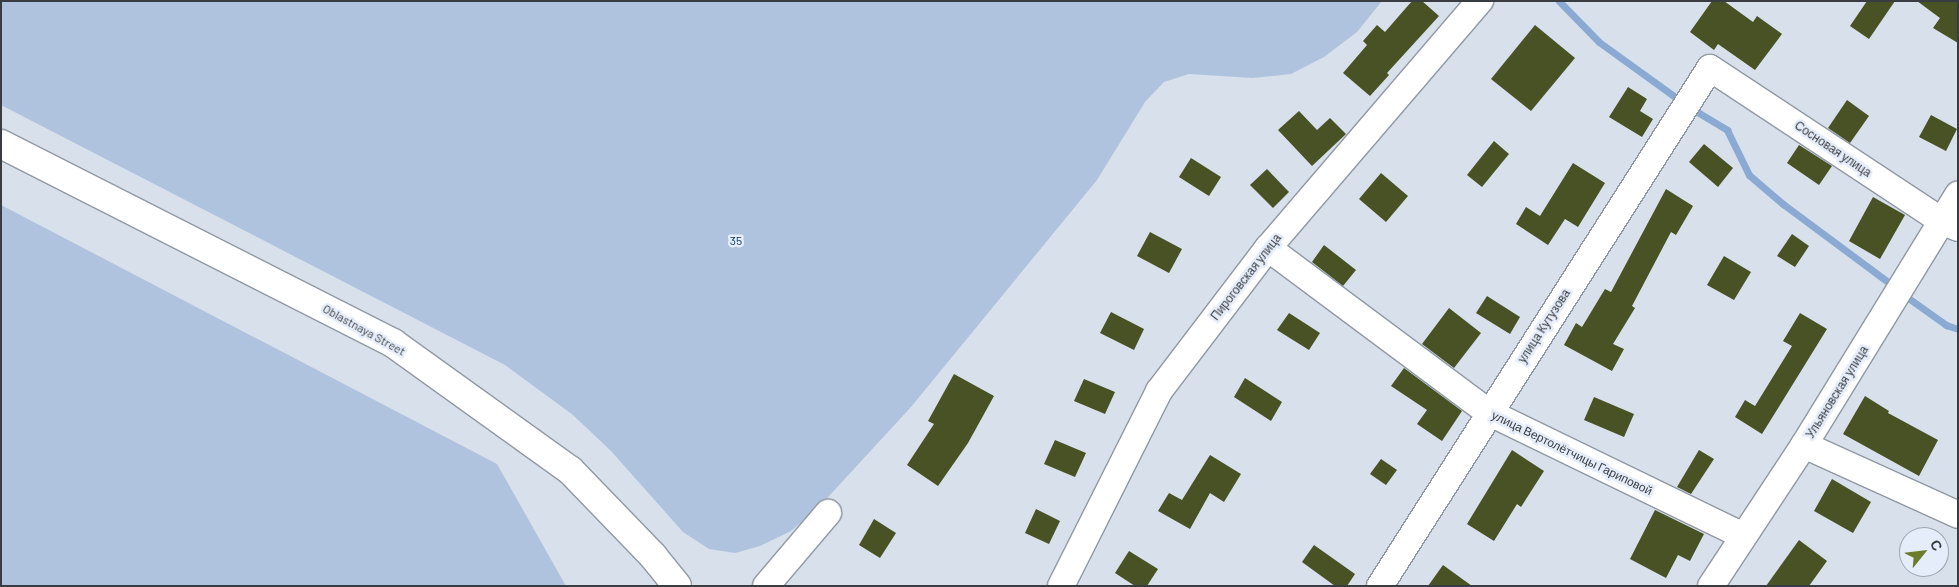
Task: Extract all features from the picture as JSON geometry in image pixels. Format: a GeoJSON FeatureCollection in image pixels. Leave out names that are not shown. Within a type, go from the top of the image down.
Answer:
{"type":"FeatureCollection","features":[{"type":"Feature","properties":{"kind":"main road","name":"Oblastnaya Street"},"geometry":{"type":"LineString","coordinates":[[1,144],[393,343],[570,470],[653,556],[677,586]]}},
{"type":"Feature","properties":{"kind":"street","name":"Пироговская улица"},"geometry":{"type":"LineString","coordinates":[[1061,586],[1159,391],[1268,248],[1480,1]]}},
{"type":"Feature","properties":{"kind":"street","name":"Сосновая улица"},"geometry":{"type":"LineString","coordinates":[[1710,68],[1950,225]]}},
{"type":"Feature","properties":{"kind":"street","name":"улица Кутузова"},"geometry":{"type":"LineString","coordinates":[[1380,586],[1488,412],[1710,68]]}},
{"type":"Feature","properties":{"kind":"street","name":"Ульяновская улица"},"geometry":{"type":"LineString","coordinates":[[1710,586],[1742,535],[1950,225],[1958,195]]}},
{"type":"Feature","properties":{"kind":"street","name":"улица Вертолётчицы Гариповой"},"geometry":{"type":"LineString","coordinates":[[1268,248],[1488,412],[1742,535]]}},
{"type":"Feature","properties":{"kind":"street"},"geometry":{"type":"LineString","coordinates":[[1804,445],[1958,515]]}},
{"type":"Feature","properties":{"kind":"street"},"geometry":{"type":"LineString","coordinates":[[766,586],[828,513]]}},
{"type":"Feature","properties":{"kind":"green space","name":"35"},"geometry":{"type":"Polygon","coordinates":[[[1,1],[1382,1],[1357,32],[1324,57],[1291,74],[1253,78],[1189,74],[1164,82],[1145,102],[1097,180],[911,407],[818,508],[791,531],[760,546],[735,553],[709,549],[683,532],[611,451],[573,415],[505,365],[1,105],[1,1]]]}},
{"type":"Feature","properties":{"kind":"green space"},"geometry":{"type":"Polygon","coordinates":[[[1,205],[497,464],[566,586],[1,586],[1,205]]]}},
{"type":"Feature","properties":{"kind":"building"},"geometry":{"type":"Polygon","coordinates":[[[1412,1],[1422,1],[1439,16],[1387,73],[1389,75],[1370,96],[1343,73],[1367,45],[1363,41],[1377,25],[1385,32],[1412,1]]]}},
{"type":"Feature","properties":{"kind":"building"},"geometry":{"type":"Polygon","coordinates":[[[1712,1],[1724,1],[1753,22],[1757,16],[1782,34],[1755,70],[1718,44],[1714,50],[1690,32],[1712,1]]]}},
{"type":"Feature","properties":{"kind":"building"},"geometry":{"type":"Polygon","coordinates":[[[1867,1],[1895,1],[1869,39],[1850,26],[1867,1]]]}},
{"type":"Feature","properties":{"kind":"building"},"geometry":{"type":"Polygon","coordinates":[[[1917,1],[1958,1],[1958,43],[1933,28],[1940,18],[1917,1]]]}},
{"type":"Feature","properties":{"kind":"building"},"geometry":{"type":"Polygon","coordinates":[[[1535,25],[1575,58],[1531,111],[1491,79],[1535,25]]]}},
{"type":"Feature","properties":{"kind":"building"},"geometry":{"type":"Polygon","coordinates":[[[1628,87],[1647,99],[1640,111],[1653,119],[1642,137],[1609,117],[1628,87]]]}},
{"type":"Feature","properties":{"kind":"building"},"geometry":{"type":"Polygon","coordinates":[[[1847,100],[1869,116],[1850,143],[1828,128],[1847,100]]]}},
{"type":"Feature","properties":{"kind":"building"},"geometry":{"type":"Polygon","coordinates":[[[1299,111],[1317,130],[1330,118],[1346,134],[1312,166],[1278,130],[1299,111]]]}},
{"type":"Feature","properties":{"kind":"building"},"geometry":{"type":"Polygon","coordinates":[[[1931,115],[1957,129],[1946,151],[1919,137],[1931,115]]]}},
{"type":"Feature","properties":{"kind":"building"},"geometry":{"type":"Polygon","coordinates":[[[1494,141],[1509,154],[1482,187],[1467,175],[1494,141]]]}},
{"type":"Feature","properties":{"kind":"building"},"geometry":{"type":"Polygon","coordinates":[[[1704,144],[1733,168],[1718,187],[1689,162],[1704,144]]]}},
{"type":"Feature","properties":{"kind":"building"},"geometry":{"type":"Polygon","coordinates":[[[1799,145],[1832,166],[1819,185],[1787,163],[1799,145]]]}},
{"type":"Feature","properties":{"kind":"building"},"geometry":{"type":"Polygon","coordinates":[[[1191,158],[1221,177],[1209,196],[1179,177],[1191,158]]]}},
{"type":"Feature","properties":{"kind":"building"},"geometry":{"type":"Polygon","coordinates":[[[1573,163],[1605,183],[1578,227],[1565,219],[1548,245],[1516,224],[1526,207],[1540,216],[1573,163]]]}},
{"type":"Feature","properties":{"kind":"building"},"geometry":{"type":"Polygon","coordinates":[[[1267,169],[1289,192],[1273,208],[1250,185],[1267,169]]]}},
{"type":"Feature","properties":{"kind":"building"},"geometry":{"type":"Polygon","coordinates":[[[1381,173],[1408,196],[1386,222],[1359,199],[1381,173]]]}},
{"type":"Feature","properties":{"kind":"building"},"geometry":{"type":"Polygon","coordinates":[[[1666,189],[1693,206],[1676,235],[1671,232],[1632,306],[1635,308],[1613,344],[1624,349],[1612,371],[1564,345],[1576,323],[1582,327],[1605,289],[1611,292],[1666,189]]]}},
{"type":"Feature","properties":{"kind":"building"},"geometry":{"type":"Polygon","coordinates":[[[1873,197],[1905,215],[1880,259],[1849,241],[1873,197]]]}},
{"type":"Feature","properties":{"kind":"building"},"geometry":{"type":"Polygon","coordinates":[[[1150,232],[1182,249],[1169,273],[1137,256],[1150,232]]]}},
{"type":"Feature","properties":{"kind":"building"},"geometry":{"type":"Polygon","coordinates":[[[1792,234],[1809,246],[1795,267],[1777,256],[1792,234]]]}},
{"type":"Feature","properties":{"kind":"building"},"geometry":{"type":"Polygon","coordinates":[[[1324,245],[1356,270],[1343,286],[1312,262],[1324,245]]]}},
{"type":"Feature","properties":{"kind":"building"},"geometry":{"type":"Polygon","coordinates":[[[1724,256],[1751,272],[1734,300],[1707,285],[1724,256]]]}},
{"type":"Feature","properties":{"kind":"building"},"geometry":{"type":"Polygon","coordinates":[[[1487,296],[1520,317],[1510,334],[1476,313],[1487,296]]]}},
{"type":"Feature","properties":{"kind":"building"},"geometry":{"type":"Polygon","coordinates":[[[1449,308],[1481,333],[1454,368],[1422,344],[1449,308]]]}},
{"type":"Feature","properties":{"kind":"building"},"geometry":{"type":"Polygon","coordinates":[[[1111,312],[1144,329],[1134,350],[1100,333],[1111,312]]]}},
{"type":"Feature","properties":{"kind":"building"},"geometry":{"type":"Polygon","coordinates":[[[1289,313],[1320,333],[1309,350],[1277,330],[1289,313]]]}},
{"type":"Feature","properties":{"kind":"building"},"geometry":{"type":"Polygon","coordinates":[[[1800,313],[1827,329],[1762,434],[1735,417],[1745,400],[1755,406],[1792,346],[1783,341],[1800,313]]]}},
{"type":"Feature","properties":{"kind":"building"},"geometry":{"type":"Polygon","coordinates":[[[1404,368],[1462,411],[1442,441],[1417,424],[1427,410],[1391,386],[1404,368]]]}},
{"type":"Feature","properties":{"kind":"building"},"geometry":{"type":"Polygon","coordinates":[[[954,374],[994,396],[968,443],[938,486],[907,465],[934,424],[928,421],[954,374]]]}},
{"type":"Feature","properties":{"kind":"building"},"geometry":{"type":"Polygon","coordinates":[[[1245,378],[1282,402],[1271,421],[1234,397],[1245,378]]]}},
{"type":"Feature","properties":{"kind":"building"},"geometry":{"type":"Polygon","coordinates":[[[1084,379],[1115,392],[1105,414],[1074,401],[1084,379]]]}},
{"type":"Feature","properties":{"kind":"building"},"geometry":{"type":"Polygon","coordinates":[[[1865,396],[1889,411],[1888,413],[1938,440],[1919,476],[1843,434],[1865,396]]]}},
{"type":"Feature","properties":{"kind":"building"},"geometry":{"type":"Polygon","coordinates":[[[1594,397],[1634,414],[1624,437],[1584,420],[1594,397]]]}},
{"type":"Feature","properties":{"kind":"building"},"geometry":{"type":"Polygon","coordinates":[[[1055,440],[1086,453],[1075,477],[1044,464],[1055,440]]]}},
{"type":"Feature","properties":{"kind":"building"},"geometry":{"type":"Polygon","coordinates":[[[1512,450],[1544,471],[1521,507],[1517,504],[1494,541],[1467,524],[1512,450]]]}},
{"type":"Feature","properties":{"kind":"building"},"geometry":{"type":"Polygon","coordinates":[[[1699,450],[1714,459],[1691,494],[1677,487],[1699,450]]]}},
{"type":"Feature","properties":{"kind":"building"},"geometry":{"type":"Polygon","coordinates":[[[1210,455],[1241,474],[1224,502],[1210,493],[1190,529],[1158,511],[1169,493],[1182,500],[1210,455]]]}},
{"type":"Feature","properties":{"kind":"building"},"geometry":{"type":"Polygon","coordinates":[[[1381,459],[1397,470],[1386,485],[1370,474],[1381,459]]]}},
{"type":"Feature","properties":{"kind":"building"},"geometry":{"type":"Polygon","coordinates":[[[1832,479],[1871,502],[1853,533],[1814,511],[1832,479]]]}},
{"type":"Feature","properties":{"kind":"building"},"geometry":{"type":"Polygon","coordinates":[[[1036,509],[1060,521],[1049,544],[1025,533],[1036,509]]]}},
{"type":"Feature","properties":{"kind":"building"},"geometry":{"type":"Polygon","coordinates":[[[1655,510],[1704,534],[1690,561],[1678,555],[1666,578],[1630,559],[1655,510]]]}},
{"type":"Feature","properties":{"kind":"building"},"geometry":{"type":"Polygon","coordinates":[[[874,519],[896,533],[880,558],[859,545],[874,519]]]}},
{"type":"Feature","properties":{"kind":"building"},"geometry":{"type":"Polygon","coordinates":[[[1799,540],[1827,561],[1809,586],[1766,586],[1799,540]]]}},
{"type":"Feature","properties":{"kind":"building"},"geometry":{"type":"Polygon","coordinates":[[[1314,545],[1355,574],[1347,586],[1335,586],[1302,562],[1314,545]]]}},
{"type":"Feature","properties":{"kind":"building"},"geometry":{"type":"Polygon","coordinates":[[[1129,551],[1158,569],[1147,586],[1135,586],[1115,573],[1129,551]]]}},
{"type":"Feature","properties":{"kind":"building"},"geometry":{"type":"Polygon","coordinates":[[[1443,565],[1472,586],[1428,586],[1443,565]]]}},
{"type":"Feature","properties":{"kind":"waterway"},"geometry":{"type":"LineString","coordinates":[[1559,1],[1599,42],[1674,96]]}},
{"type":"Feature","properties":{"kind":"waterway"},"geometry":{"type":"LineString","coordinates":[[1694,110],[1727,130],[1749,175],[1783,204],[1888,282]]}},
{"type":"Feature","properties":{"kind":"waterway"},"geometry":{"type":"LineString","coordinates":[[1904,295],[1946,325],[1958,329]]}}]}
